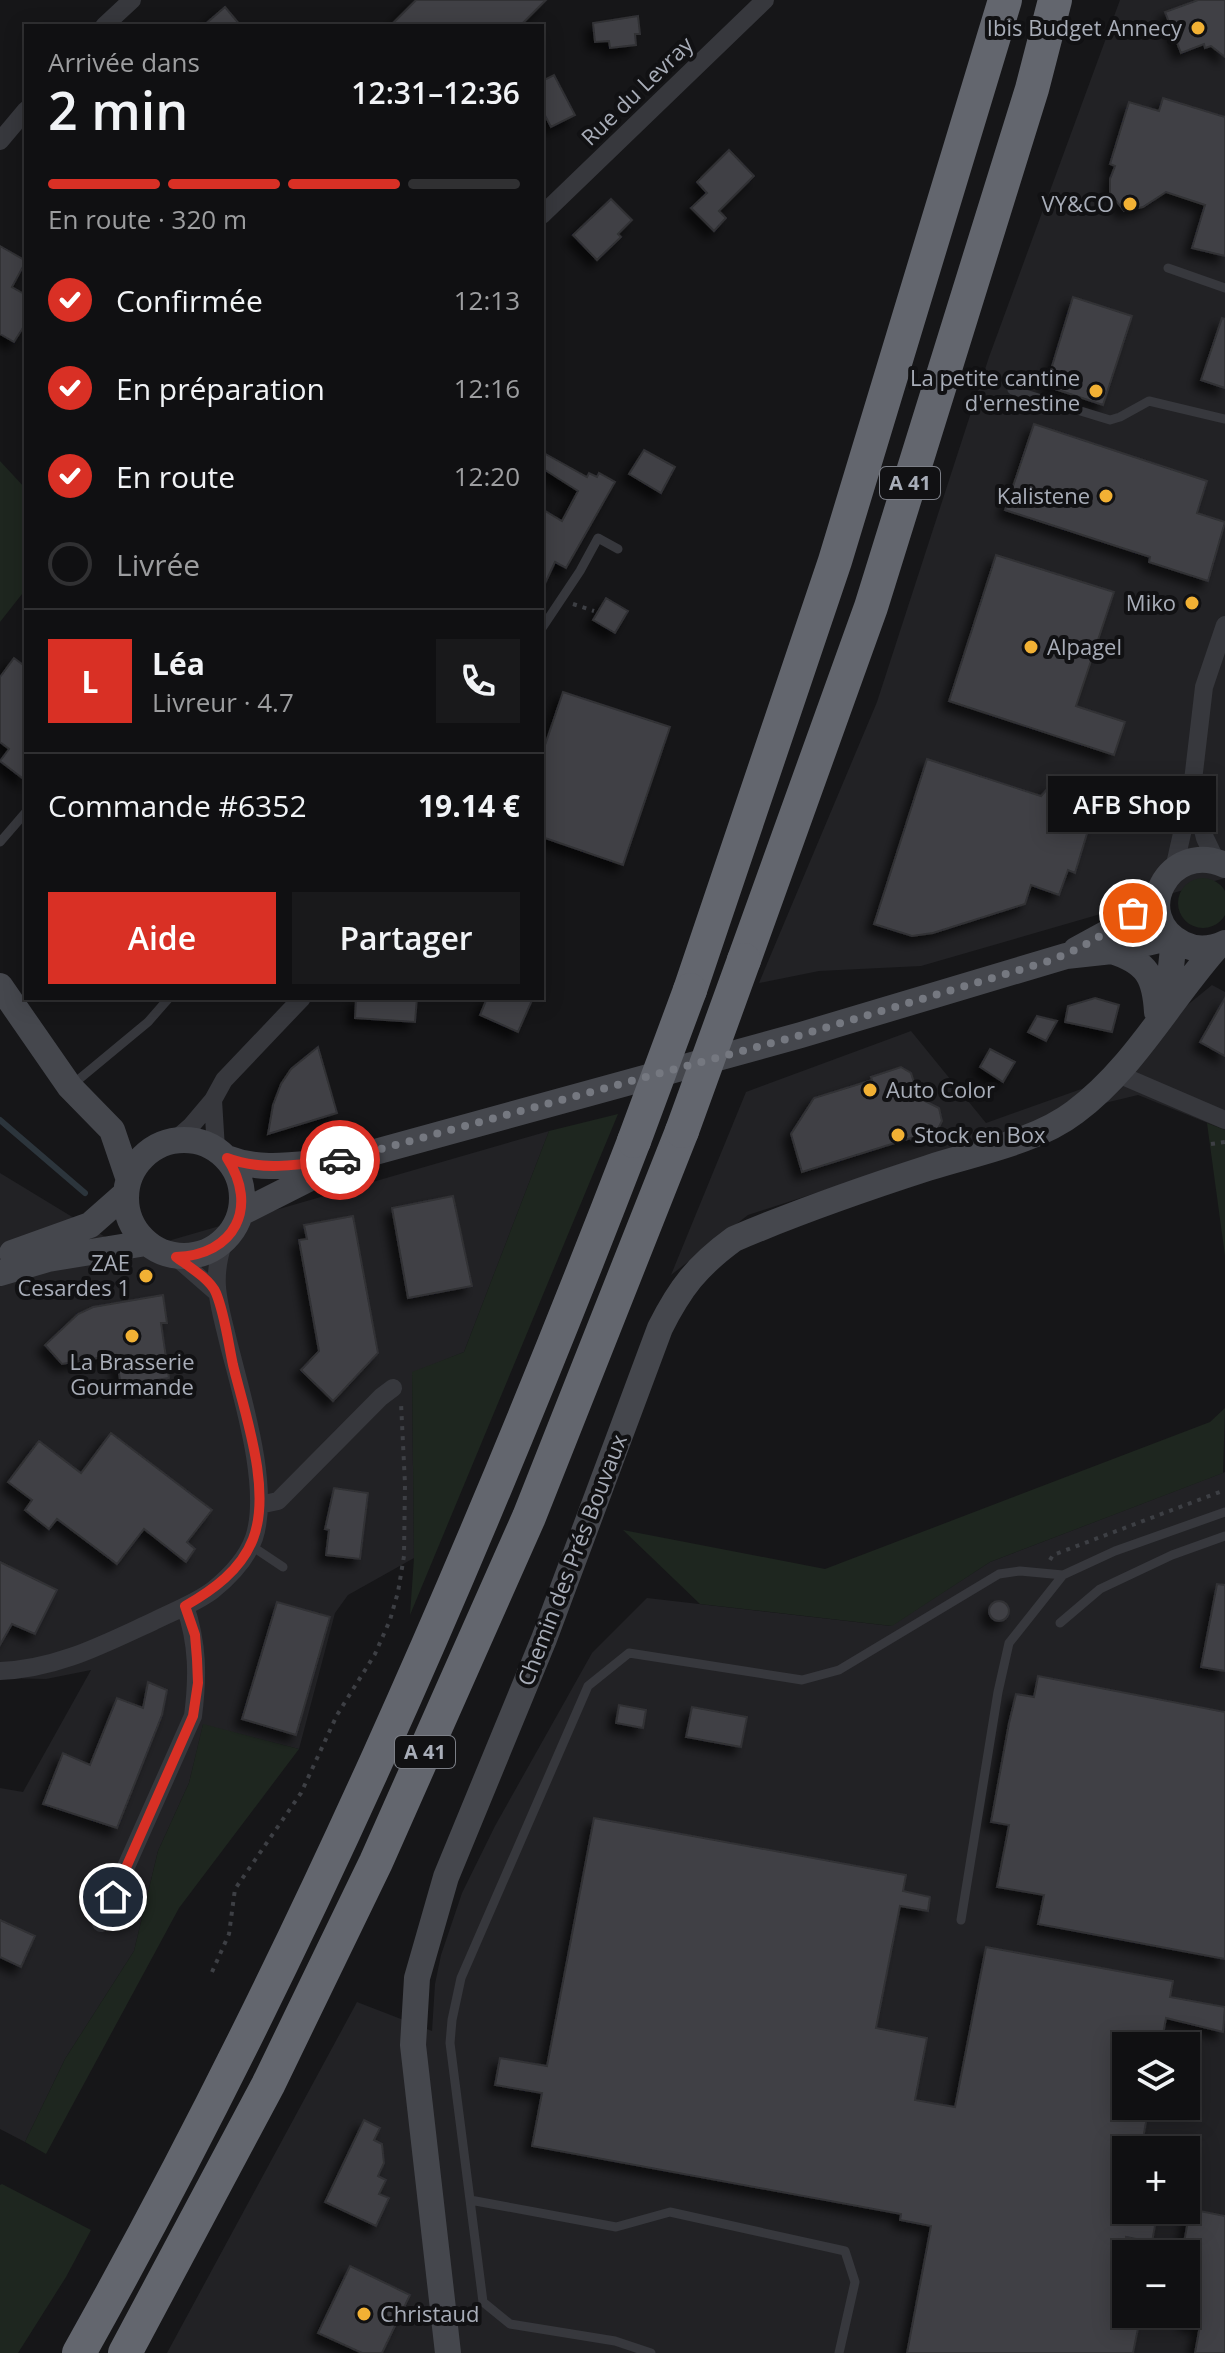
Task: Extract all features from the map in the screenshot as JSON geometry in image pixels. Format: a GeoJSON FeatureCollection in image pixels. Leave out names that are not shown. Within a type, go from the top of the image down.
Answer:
{"type":"FeatureCollection","features":[{"type":"Feature","properties":{"kind":"highway","name":"A 41"},"geometry":{"type":"LineString","coordinates":[[79,2353],[134,2255],[242,2045],[339,1846],[491,1503],[555,1347],[690,990],[835,561],[1005,0]]}},
{"type":"Feature","properties":{"kind":"highway","name":"A 41"},"geometry":{"type":"LineString","coordinates":[[125,2353],[268,2085],[376,1862],[529,1517],[682,1131],[871,607],[1032,89],[1055,0]]}},
{"type":"Feature","properties":{"kind":"street"},"geometry":{"type":"LineString","coordinates":[[106,24],[132,0]]}},
{"type":"Feature","properties":{"kind":"street","name":"Rue du Levray"},"geometry":{"type":"LineString","coordinates":[[544,213],[765,0]]}},
{"type":"Feature","properties":{"kind":"street"},"geometry":{"type":"LineString","coordinates":[[0,141],[24,112]]}},
{"type":"Feature","properties":{"kind":"street"},"geometry":{"type":"LineString","coordinates":[[1174,869],[1191,816],[1204,687],[1225,625]]}},
{"type":"Feature","properties":{"kind":"street"},"geometry":{"type":"LineString","coordinates":[[1191,816],[1221,863]]}},
{"type":"Feature","properties":{"kind":"street"},"geometry":{"type":"LineString","coordinates":[[1066,956],[1109,932],[1158,893],[1174,869],[1202,859],[1221,863]]}},
{"type":"Feature","properties":{"kind":"street"},"geometry":{"type":"LineString","coordinates":[[1158,893],[1159,917],[1173,938],[1187,946],[1202,949],[1221,945]]}},
{"type":"Feature","properties":{"kind":"street"},"geometry":{"type":"LineString","coordinates":[[112,1130],[165,1143],[196,1141],[246,1165],[270,1167],[346,1160],[801,1035],[1066,956],[1112,951],[1173,938]]}},
{"type":"Feature","properties":{"kind":"street"},"geometry":{"type":"LineString","coordinates":[[1140,1046],[1158,1015],[1169,986],[1173,938]]}},
{"type":"Feature","properties":{"kind":"street"},"geometry":{"type":"LineString","coordinates":[[1140,1046],[1191,976],[1221,945]]}},
{"type":"Feature","properties":{"kind":"street"},"geometry":{"type":"LineString","coordinates":[[1112,951],[1129,957],[1147,971],[1155,989],[1158,1015]]}},
{"type":"Feature","properties":{"kind":"street"},"geometry":{"type":"LineString","coordinates":[[0,986],[70,1087],[112,1130],[126,1186],[126,1213],[134,1230],[146,1243],[164,1254],[193,1256],[210,1251],[224,1241],[241,1213],[243,1194],[238,1175],[221,1154],[213,1100]]}},
{"type":"Feature","properties":{"kind":"street"},"geometry":{"type":"LineString","coordinates":[[0,1257],[90,1225],[126,1186],[139,1159],[191,1126],[213,1100],[224,1080],[300,1000]]}},
{"type":"Feature","properties":{"kind":"street","name":"Chemin des Prés Bouvaux"},"geometry":{"type":"LineString","coordinates":[[448,2353],[413,2045],[417,1978],[446,1877],[544,1639],[660,1328],[678,1292],[713,1255],[734,1239],[926,1168],[1038,1132],[1076,1112],[1118,1074],[1140,1046]]}},
{"type":"Feature","properties":{"kind":"street"},"geometry":{"type":"LineString","coordinates":[[1118,1074],[1225,1120]]}},
{"type":"Feature","properties":{"kind":"street"},"geometry":{"type":"LineString","coordinates":[[241,1213],[346,1160]]}},
{"type":"Feature","properties":{"kind":"street"},"geometry":{"type":"LineString","coordinates":[[0,1671],[62,1662],[185,1606],[227,1578],[254,1538],[259,1505],[258,1484],[215,1291],[217,1260],[224,1241]]}},
{"type":"Feature","properties":{"kind":"street"},"geometry":{"type":"LineString","coordinates":[[0,1273],[48,1259],[146,1243]]}},
{"type":"Feature","properties":{"kind":"street"},"geometry":{"type":"LineString","coordinates":[[176,1257],[215,1291]]}},
{"type":"Feature","properties":{"kind":"street"},"geometry":{"type":"LineString","coordinates":[[259,1505],[278,1501],[393,1388]]}},
{"type":"Feature","properties":{"kind":"street"},"geometry":{"type":"LineString","coordinates":[[101,1923],[193,1716],[198,1683],[197,1659],[195,1635],[185,1606]]}},
{"type":"Feature","properties":{"kind":"lane"},"geometry":{"type":"LineString","coordinates":[[1168,268],[1225,288]]}},
{"type":"Feature","properties":{"kind":"lane"},"geometry":{"type":"LineString","coordinates":[[1012,390],[1110,420],[1149,401],[1225,419]]}},
{"type":"Feature","properties":{"kind":"lane"},"geometry":{"type":"LineString","coordinates":[[544,625],[598,538],[618,549]]}},
{"type":"Feature","properties":{"kind":"lane"},"geometry":{"type":"LineString","coordinates":[[0,842],[24,814]]}},
{"type":"Feature","properties":{"kind":"lane"},"geometry":{"type":"LineString","coordinates":[[70,1087],[148,1022],[167,1000]]}},
{"type":"Feature","properties":{"kind":"lane"},"geometry":{"type":"LineString","coordinates":[[961,1920],[998,1692],[1009,1643],[1063,1575],[1115,1551],[1225,1512]]}},
{"type":"Feature","properties":{"kind":"lane"},"geometry":{"type":"LineString","coordinates":[[1060,1623],[1100,1589],[1172,1555],[1225,1536]]}},
{"type":"Feature","properties":{"kind":"lane"},"geometry":{"type":"LineString","coordinates":[[250,1545],[283,1567]]}},
{"type":"Feature","properties":{"kind":"lane"},"geometry":{"type":"LineString","coordinates":[[651,2353],[615,2341],[510,2324],[483,2302],[450,2043],[461,1978],[588,1686],[629,1653],[802,1680],[839,1670],[999,1574],[1020,1571],[1063,1575]]}},
{"type":"Feature","properties":{"kind":"lane"},"geometry":{"type":"LineString","coordinates":[[470,2200],[616,2227],[670,2212],[845,2251],[855,2282],[839,2353]]}},
{"type":"Feature","properties":{"kind":"path"},"geometry":{"type":"LineString","coordinates":[[563,598],[594,611]]}},
{"type":"Feature","properties":{"kind":"path"},"geometry":{"type":"LineString","coordinates":[[1211,1144],[1225,1142]]}},
{"type":"Feature","properties":{"kind":"path"},"geometry":{"type":"LineString","coordinates":[[212,1972],[229,1934],[235,1889],[301,1793],[337,1715],[375,1654],[390,1620],[404,1556],[405,1484],[401,1403],[399,1394],[393,1388]]}},
{"type":"Feature","properties":{"kind":"path"},"geometry":{"type":"LineString","coordinates":[[1043,1573],[1053,1555],[1225,1490]]}},
{"type":"Feature","properties":{"kind":"shaded area"},"geometry":{"type":"Polygon","coordinates":[[[1120,0],[1225,0],[1225,878],[921,966],[819,971],[759,983],[877,702],[989,357],[1120,0]]]}},
{"type":"Feature","properties":{"kind":"shaded area"},"geometry":{"type":"Polygon","coordinates":[[[0,461],[24,487],[24,592],[0,622],[0,461]]]}},
{"type":"Feature","properties":{"kind":"shaded area"},"geometry":{"type":"Polygon","coordinates":[[[1203,878],[1221,885],[1226,893],[1226,913],[1221,921],[1203,928],[1185,921],[1178,903],[1185,885],[1203,878]]]}},
{"type":"Feature","properties":{"kind":"shaded area"},"geometry":{"type":"Polygon","coordinates":[[[1212,985],[1225,992],[1225,1130],[1138,1095],[1059,1114],[748,1215],[671,1275],[746,1092],[911,1031],[986,1123],[1087,1087],[1212,985]]]}},
{"type":"Feature","properties":{"kind":"shaded area"},"geometry":{"type":"Polygon","coordinates":[[[618,1114],[410,1615],[414,1558],[412,1372],[464,1352],[549,1131],[618,1114]]]}},
{"type":"Feature","properties":{"kind":"shaded area"},"geometry":{"type":"Polygon","coordinates":[[[1207,1123],[1225,1130],[1225,1256],[1207,1123]]]}},
{"type":"Feature","properties":{"kind":"shaded area"},"geometry":{"type":"Polygon","coordinates":[[[549,1131],[464,1352],[412,1373],[414,1558],[348,1595],[335,1613],[299,1749],[203,1725],[189,1783],[158,1851],[134,1951],[65,2059],[25,2142],[0,2129],[0,1788],[23,1792],[91,1670],[46,1679],[0,1678],[0,1173],[130,1252],[549,1131]]]}},
{"type":"Feature","properties":{"kind":"shaded area"},"geometry":{"type":"Polygon","coordinates":[[[1225,1408],[1223,1473],[990,1562],[892,1626],[700,1604],[623,1530],[825,1569],[1210,1422],[1225,1408]]]}},
{"type":"Feature","properties":{"kind":"shaded area"},"geometry":{"type":"Polygon","coordinates":[[[1225,1472],[1225,2353],[167,2353],[357,2002],[432,2031],[435,1984],[441,1955],[462,1893],[495,1826],[592,1653],[647,1598],[891,1626],[990,1562],[1225,1472]]]}},
{"type":"Feature","properties":{"kind":"shaded area"},"geometry":{"type":"Polygon","coordinates":[[[203,1724],[299,1749],[179,1908],[46,2154],[25,2142],[65,2059],[134,1951],[158,1851],[189,1783],[203,1724]]]}},
{"type":"Feature","properties":{"kind":"shaded area"},"geometry":{"type":"Polygon","coordinates":[[[2,2184],[91,2230],[66,2277],[18,2353],[0,2353],[2,2184]]]}},
{"type":"Feature","properties":{"kind":"building"},"geometry":{"type":"Polygon","coordinates":[[[416,0],[546,0],[522,24],[392,24],[416,0]]]}},
{"type":"Feature","properties":{"kind":"building","name":"Ibis Budget Annecy"},"geometry":{"type":"Polygon","coordinates":[[[1198,0],[1225,0],[1225,57],[1211,46],[1205,48],[1204,44],[1181,53],[1165,12],[1198,0]]]}},
{"type":"Feature","properties":{"kind":"building"},"geometry":{"type":"Polygon","coordinates":[[[225,7],[239,24],[205,24],[225,7]]]}},
{"type":"Feature","properties":{"kind":"building"},"geometry":{"type":"Polygon","coordinates":[[[638,16],[640,34],[635,34],[636,45],[610,48],[609,41],[595,42],[593,23],[638,16]]]}},
{"type":"Feature","properties":{"kind":"building"},"geometry":{"type":"Polygon","coordinates":[[[554,75],[575,115],[551,127],[544,114],[544,80],[554,75]]]}},
{"type":"Feature","properties":{"kind":"building"},"geometry":{"type":"Polygon","coordinates":[[[1163,98],[1225,117],[1225,256],[1192,248],[1205,205],[1166,192],[1143,207],[1124,211],[1110,193],[1110,179],[1115,166],[1110,164],[1129,102],[1159,111],[1163,98]]]}},
{"type":"Feature","properties":{"kind":"building"},"geometry":{"type":"Polygon","coordinates":[[[729,150],[754,176],[719,211],[726,218],[714,231],[691,208],[707,193],[697,182],[729,150]]]}},
{"type":"Feature","properties":{"kind":"building"},"geometry":{"type":"Polygon","coordinates":[[[611,199],[632,220],[618,234],[621,237],[597,260],[573,235],[611,199]]]}},
{"type":"Feature","properties":{"kind":"building"},"geometry":{"type":"Polygon","coordinates":[[[0,246],[24,260],[12,287],[24,294],[24,326],[14,342],[0,334],[0,246]]]}},
{"type":"Feature","properties":{"kind":"building"},"geometry":{"type":"Polygon","coordinates":[[[1073,297],[1132,316],[1103,405],[1046,386],[1073,297]]]}},
{"type":"Feature","properties":{"kind":"building"},"geometry":{"type":"Polygon","coordinates":[[[1222,318],[1225,319],[1225,388],[1201,380],[1222,318]]]}},
{"type":"Feature","properties":{"kind":"building","name":"Kalistene"},"geometry":{"type":"Polygon","coordinates":[[[1034,424],[1207,481],[1197,513],[1225,522],[1208,581],[1149,562],[1150,557],[1005,510],[1034,424]]]}},
{"type":"Feature","properties":{"kind":"building"},"geometry":{"type":"Polygon","coordinates":[[[644,450],[675,467],[661,493],[629,474],[644,450]]]}},
{"type":"Feature","properties":{"kind":"building"},"geometry":{"type":"Polygon","coordinates":[[[544,453],[587,477],[589,473],[597,477],[599,473],[615,482],[566,568],[555,562],[544,586],[544,510],[562,521],[578,491],[544,469],[544,453]]]}},
{"type":"Feature","properties":{"kind":"building","name":"Alpagel"},"geometry":{"type":"Polygon","coordinates":[[[996,555],[1114,592],[1076,706],[1125,722],[1114,755],[949,701],[996,555]]]}},
{"type":"Feature","properties":{"kind":"building"},"geometry":{"type":"Polygon","coordinates":[[[606,598],[628,611],[615,633],[593,620],[606,598]]]}},
{"type":"Feature","properties":{"kind":"building"},"geometry":{"type":"Polygon","coordinates":[[[14,658],[24,666],[24,779],[0,761],[9,749],[0,742],[0,677],[14,658]]]}},
{"type":"Feature","properties":{"kind":"building"},"geometry":{"type":"Polygon","coordinates":[[[563,692],[670,727],[623,865],[544,838],[544,748],[563,692]]]}},
{"type":"Feature","properties":{"kind":"building"},"geometry":{"type":"Polygon","coordinates":[[[927,759],[1041,796],[1049,787],[1097,801],[1075,873],[1068,870],[1059,895],[1031,885],[1025,904],[933,933],[912,936],[874,924],[927,759]]]}},
{"type":"Feature","properties":{"kind":"building"},"geometry":{"type":"Polygon","coordinates":[[[1095,998],[1119,1005],[1112,1032],[1065,1022],[1068,1006],[1095,998]]]}},
{"type":"Feature","properties":{"kind":"building"},"geometry":{"type":"Polygon","coordinates":[[[1225,998],[1225,1056],[1200,1042],[1225,998]]]}},
{"type":"Feature","properties":{"kind":"building"},"geometry":{"type":"Polygon","coordinates":[[[356,1000],[417,1000],[415,1022],[355,1018],[356,1000]]]}},
{"type":"Feature","properties":{"kind":"building"},"geometry":{"type":"Polygon","coordinates":[[[486,1000],[532,1000],[518,1032],[480,1015],[486,1000]]]}},
{"type":"Feature","properties":{"kind":"building"},"geometry":{"type":"Polygon","coordinates":[[[1037,1016],[1057,1021],[1046,1041],[1028,1032],[1037,1016]]]}},
{"type":"Feature","properties":{"kind":"building"},"geometry":{"type":"Polygon","coordinates":[[[318,1047],[337,1113],[268,1134],[273,1105],[281,1084],[291,1069],[318,1047]]]}},
{"type":"Feature","properties":{"kind":"building"},"geometry":{"type":"Polygon","coordinates":[[[990,1049],[1015,1062],[1003,1082],[980,1067],[990,1049]]]}},
{"type":"Feature","properties":{"kind":"building"},"geometry":{"type":"Polygon","coordinates":[[[901,1067],[911,1073],[919,1098],[939,1108],[942,1121],[936,1133],[802,1172],[791,1134],[814,1098],[872,1080],[871,1077],[901,1067]]]}},
{"type":"Feature","properties":{"kind":"building"},"geometry":{"type":"Polygon","coordinates":[[[453,1196],[472,1286],[408,1298],[392,1208],[453,1196]]]}},
{"type":"Feature","properties":{"kind":"building"},"geometry":{"type":"Polygon","coordinates":[[[353,1216],[378,1353],[333,1401],[301,1370],[319,1351],[299,1240],[307,1239],[304,1225],[353,1216]]]}},
{"type":"Feature","properties":{"kind":"building"},"geometry":{"type":"Polygon","coordinates":[[[163,1295],[167,1323],[161,1323],[169,1378],[121,1386],[116,1355],[62,1364],[45,1345],[78,1314],[93,1307],[163,1295]]]}},
{"type":"Feature","properties":{"kind":"building"},"geometry":{"type":"Polygon","coordinates":[[[111,1433],[212,1510],[187,1542],[195,1549],[186,1562],[144,1529],[117,1564],[57,1519],[49,1529],[25,1510],[32,1500],[8,1482],[39,1441],[81,1473],[111,1433]]]}},
{"type":"Feature","properties":{"kind":"building"},"geometry":{"type":"Polygon","coordinates":[[[334,1488],[368,1493],[360,1559],[326,1555],[329,1530],[325,1529],[334,1488]]]}},
{"type":"Feature","properties":{"kind":"building"},"geometry":{"type":"Polygon","coordinates":[[[0,1562],[57,1590],[35,1634],[12,1624],[0,1645],[0,1562]]]}},
{"type":"Feature","properties":{"kind":"building"},"geometry":{"type":"Polygon","coordinates":[[[1217,1584],[1225,1585],[1225,1671],[1201,1667],[1217,1584]]]}},
{"type":"Feature","properties":{"kind":"building"},"geometry":{"type":"Polygon","coordinates":[[[999,1601],[1006,1604],[1009,1611],[1006,1618],[999,1621],[992,1618],[989,1611],[992,1604],[999,1601]]]}},
{"type":"Feature","properties":{"kind":"building"},"geometry":{"type":"Polygon","coordinates":[[[277,1602],[330,1617],[296,1735],[242,1719],[277,1602]]]}},
{"type":"Feature","properties":{"kind":"building"},"geometry":{"type":"Polygon","coordinates":[[[1038,1676],[1225,1712],[1225,1959],[1038,1924],[1044,1895],[997,1887],[1009,1825],[991,1822],[1009,1723],[1016,1694],[1034,1697],[1038,1676]]]}},
{"type":"Feature","properties":{"kind":"building"},"geometry":{"type":"Polygon","coordinates":[[[148,1682],[167,1690],[162,1715],[117,1828],[43,1804],[63,1753],[90,1765],[117,1698],[143,1708],[148,1682]]]}},
{"type":"Feature","properties":{"kind":"building"},"geometry":{"type":"Polygon","coordinates":[[[619,1705],[646,1710],[643,1728],[616,1723],[619,1705]]]}},
{"type":"Feature","properties":{"kind":"building"},"geometry":{"type":"Polygon","coordinates":[[[692,1707],[747,1717],[741,1747],[686,1737],[692,1707]]]}},
{"type":"Feature","properties":{"kind":"building"},"geometry":{"type":"Polygon","coordinates":[[[594,1818],[906,1875],[903,1891],[930,1897],[928,1911],[900,1906],[876,2028],[927,2038],[915,2100],[955,2107],[986,1947],[1173,1981],[1170,1997],[1225,2007],[1223,2032],[1166,2018],[1164,2032],[1112,2032],[1112,2120],[1146,2120],[1144,2136],[1112,2136],[1112,2224],[1155,2224],[1152,2240],[1126,2237],[1126,2240],[1112,2240],[1112,2328],[1138,2328],[1133,2353],[907,2353],[931,2226],[900,2220],[901,2214],[532,2146],[542,2093],[495,2085],[500,2058],[547,2066],[594,1818]]]}},
{"type":"Feature","properties":{"kind":"building"},"geometry":{"type":"Polygon","coordinates":[[[0,1920],[35,1936],[21,1967],[0,1957],[0,1920]]]}},
{"type":"Feature","properties":{"kind":"building"},"geometry":{"type":"Polygon","coordinates":[[[364,2120],[380,2128],[374,2140],[382,2144],[384,2163],[378,2176],[386,2180],[379,2194],[389,2198],[376,2226],[325,2202],[364,2120]]]}},
{"type":"Feature","properties":{"kind":"building"},"geometry":{"type":"Polygon","coordinates":[[[1200,2211],[1225,2216],[1225,2353],[1195,2353],[1200,2328],[1200,2240],[1184,2240],[1187,2224],[1200,2224],[1200,2211]]]}},
{"type":"Feature","properties":{"kind":"building","name":"Christaud"},"geometry":{"type":"Polygon","coordinates":[[[350,2266],[410,2295],[382,2353],[362,2353],[318,2333],[350,2266]]]}},
{"type":"Feature","properties":{"kind":"waterway"},"geometry":{"type":"LineString","coordinates":[[0,1120],[85,1193]]}},
{"type":"Feature","properties":{"kind":"way so far"},"geometry":{"type":"LineString","coordinates":[[340,1160],[948,993],[1066,956],[1109,932],[1133,913]]}},
{"type":"Feature","properties":{"kind":"place","name":"Ibis Budget Annecy"},"geometry":{"type":"Point","coordinates":[1198,28]}},
{"type":"Feature","properties":{"kind":"place","name":"VY&CO"},"geometry":{"type":"Point","coordinates":[1130,204]}},
{"type":"Feature","properties":{"kind":"place","name":"La petite cantine d'ernestine"},"geometry":{"type":"Point","coordinates":[1096,391]}},
{"type":"Feature","properties":{"kind":"place","name":"Kalistene"},"geometry":{"type":"Point","coordinates":[1106,496]}},
{"type":"Feature","properties":{"kind":"place","name":"Miko"},"geometry":{"type":"Point","coordinates":[1192,603]}},
{"type":"Feature","properties":{"kind":"place","name":"Alpagel"},"geometry":{"type":"Point","coordinates":[1031,647]}},
{"type":"Feature","properties":{"kind":"place","name":"AFB Shop"},"geometry":{"type":"Point","coordinates":[1133,913]}},
{"type":"Feature","properties":{"kind":"place","name":"Auto Color"},"geometry":{"type":"Point","coordinates":[870,1090]}},
{"type":"Feature","properties":{"kind":"place","name":"Stock en Box"},"geometry":{"type":"Point","coordinates":[898,1135]}},
{"type":"Feature","properties":{"kind":"place","name":"ZAE Cesardes 1"},"geometry":{"type":"Point","coordinates":[146,1276]}},
{"type":"Feature","properties":{"kind":"place","name":"La Brasserie Gourmande"},"geometry":{"type":"Point","coordinates":[132,1336]}},
{"type":"Feature","properties":{"kind":"place","name":"Christaud"},"geometry":{"type":"Point","coordinates":[364,2314]}},
{"type":"Feature","properties":{"kind":"route"},"geometry":{"type":"LineString","coordinates":[[113,1897],[193,1716],[198,1683],[197,1659],[195,1635],[185,1606],[211,1591],[237,1565],[254,1538],[259,1505],[251,1443],[215,1291],[176,1257],[210,1251],[224,1241],[234,1228],[241,1213],[243,1194],[238,1175],[227,1158],[246,1165],[270,1167],[340,1160]]}}]}
